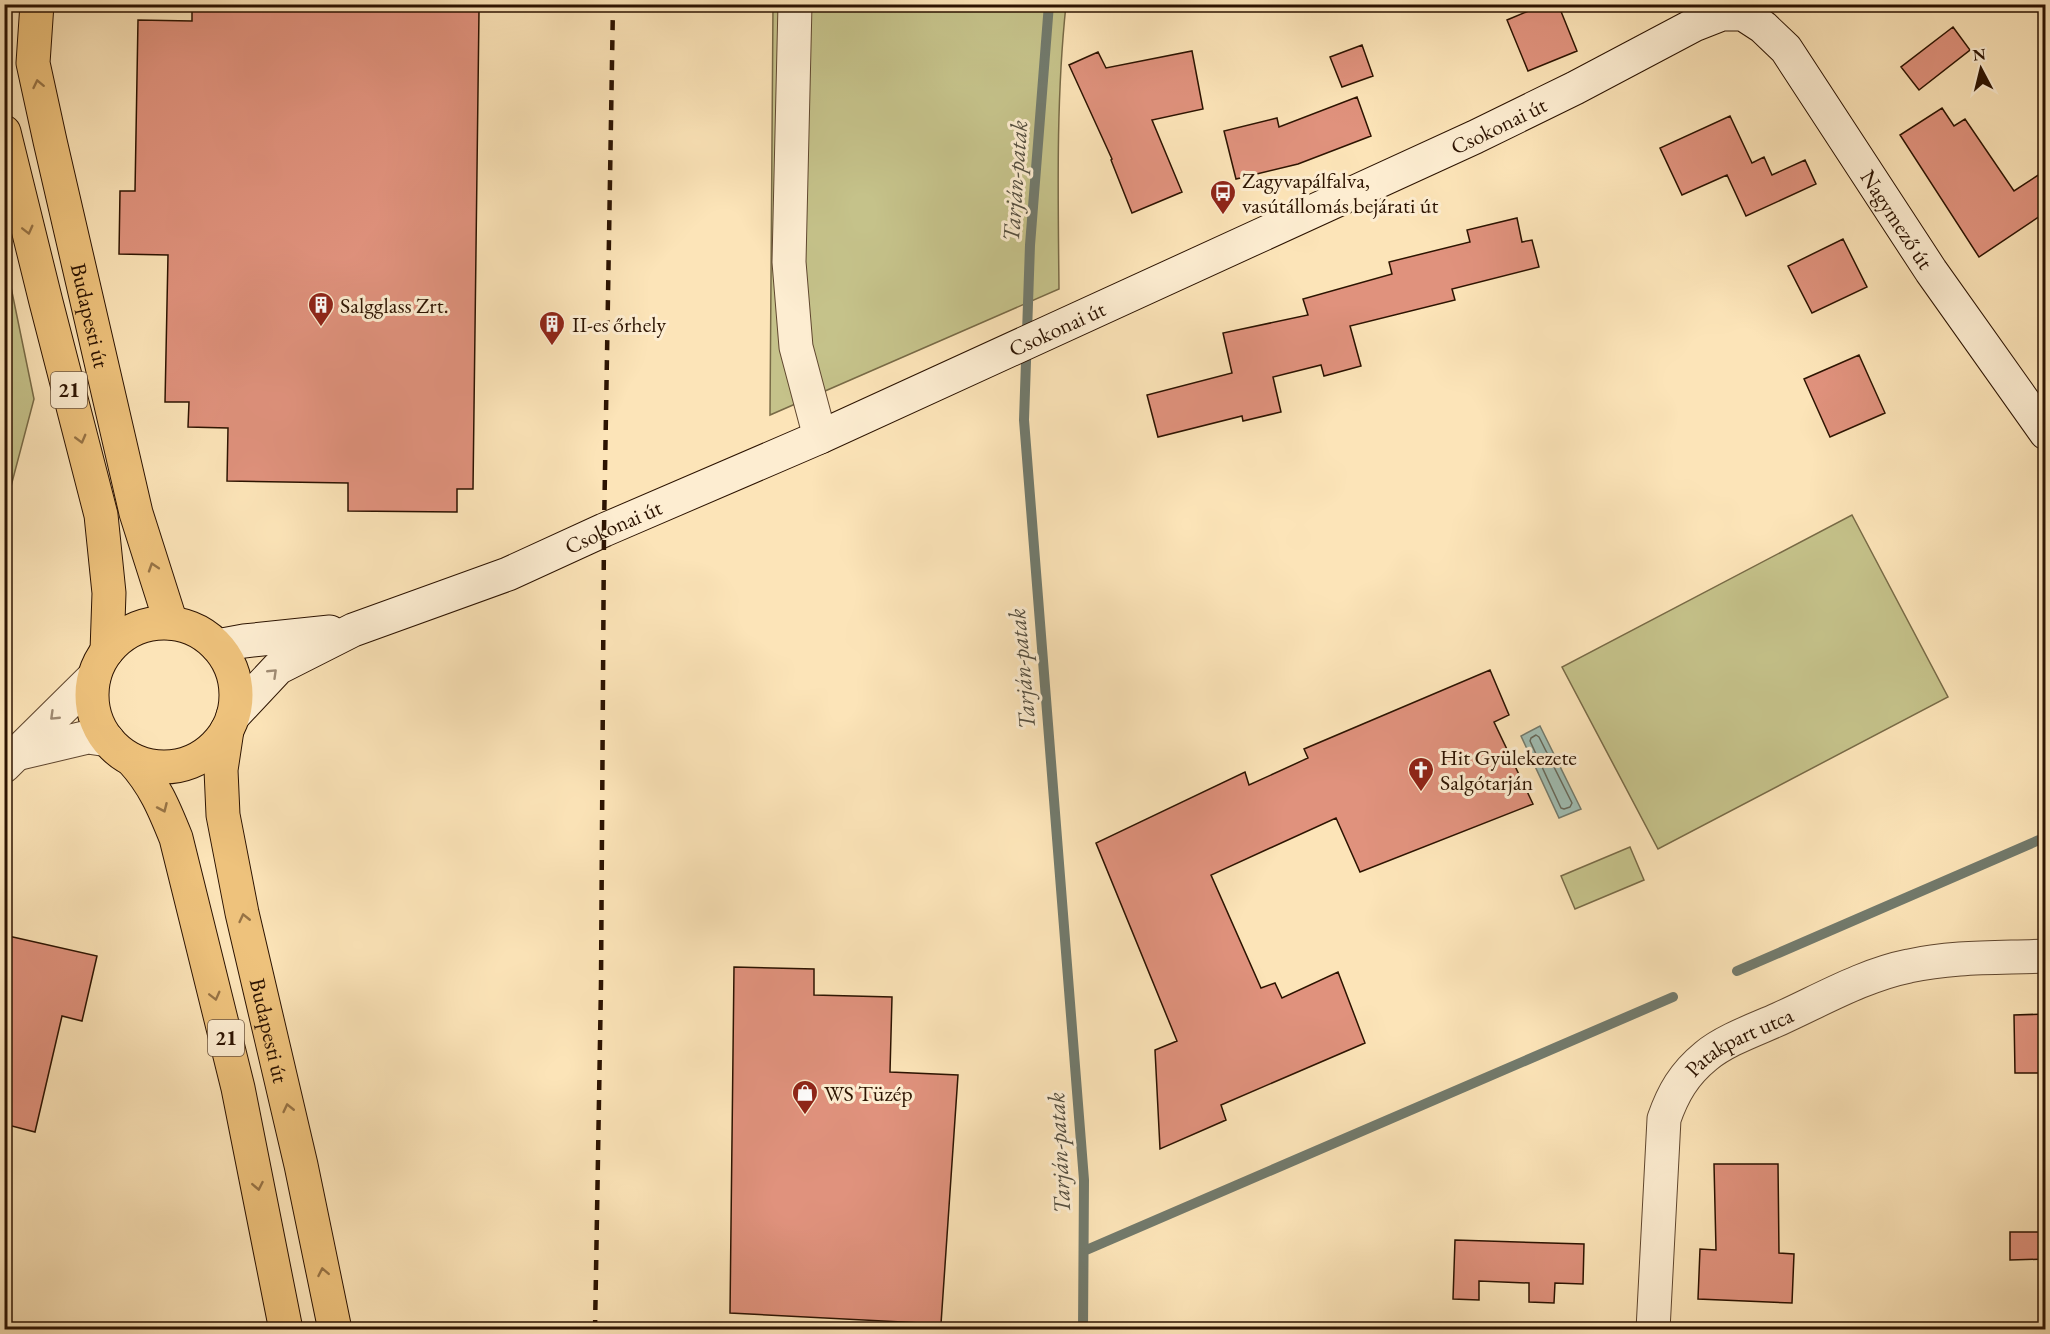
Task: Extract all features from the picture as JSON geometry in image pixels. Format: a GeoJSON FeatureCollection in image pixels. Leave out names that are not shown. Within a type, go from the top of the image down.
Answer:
{"type":"FeatureCollection","features":[{"type":"Feature","properties":{"kind":"main road","name":"Budapesti út"},"geometry":{"type":"LineString","coordinates":[[37,4],[33,63],[136,513],[171,623]]}},
{"type":"Feature","properties":{"kind":"main road"},"geometry":{"type":"LineString","coordinates":[[795,4],[789,262],[791,305],[795,347],[820,437]]}},
{"type":"Feature","properties":{"kind":"main road","name":"Csokonai út"},"geometry":{"type":"LineString","coordinates":[[353,630],[508,574],[820,437],[1475,137],[1575,88],[1694,25],[1742,9]]}},
{"type":"Feature","properties":{"kind":"main road","name":"Nagymező út"},"geometry":{"type":"LineString","coordinates":[[1742,9],[1786,49],[1931,271],[2046,433]]}},
{"type":"Feature","properties":{"kind":"main road","name":"Budapesti út"},"geometry":{"type":"LineString","coordinates":[[4,132],[101,515],[109,593],[100,664]]}},
{"type":"Feature","properties":{"kind":"main road","name":"21"},"geometry":{"type":"LineString","coordinates":[[120,750],[99,726],[92,694],[100,664],[116,641],[142,627],[171,623],[196,630],[218,646],[235,679],[236,697],[230,723]]}},
{"type":"Feature","properties":{"kind":"main road"},"geometry":{"type":"LineString","coordinates":[[9,760],[88,737],[120,750],[147,765],[178,766],[193,761],[218,743],[230,723],[278,668],[353,630]]}},
{"type":"Feature","properties":{"kind":"main road"},"geometry":{"type":"LineString","coordinates":[[218,646],[244,641],[353,630]]}},
{"type":"Feature","properties":{"kind":"main road"},"geometry":{"type":"LineString","coordinates":[[9,760],[100,664]]}},
{"type":"Feature","properties":{"kind":"main road","name":"Budapesti út"},"geometry":{"type":"LineString","coordinates":[[230,723],[221,770],[223,815],[242,912],[301,1165],[335,1329]]}},
{"type":"Feature","properties":{"kind":"main road","name":"Budapesti út"},"geometry":{"type":"LineString","coordinates":[[120,750],[147,776],[176,838],[238,1088],[286,1329]]}},
{"type":"Feature","properties":{"kind":"main road","name":"Patakpart utca"},"geometry":{"type":"LineString","coordinates":[[1653,1329],[1659,1170],[1664,1119],[1672,1094],[1707,1055],[1738,1038],[1885,972],[1912,965],[2046,956]]}},
{"type":"Feature","properties":{"kind":"shaded area"},"geometry":{"type":"Polygon","coordinates":[[[773,5],[1066,5],[1059,111],[1059,289],[770,415],[773,5]]]}},
{"type":"Feature","properties":{"kind":"shaded area"},"geometry":{"type":"Polygon","coordinates":[[[5,258],[34,399],[4,509],[5,258]]]}},
{"type":"Feature","properties":{"kind":"shaded area"},"geometry":{"type":"Polygon","coordinates":[[[1852,515],[1948,697],[1658,849],[1562,667],[1852,515]]]}},
{"type":"Feature","properties":{"kind":"shaded area"},"geometry":{"type":"Polygon","coordinates":[[[1630,847],[1644,880],[1575,909],[1561,876],[1630,847]]]}},
{"type":"Feature","properties":{"kind":"water"},"geometry":{"type":"Polygon","coordinates":[[[1540,726],[1581,809],[1559,818],[1521,736],[1540,726]]]}},
{"type":"Feature","properties":{"kind":"building","name":"Salgglass Zrt."},"geometry":{"type":"Polygon","coordinates":[[[192,4],[434,4],[434,11],[479,11],[473,489],[457,489],[457,512],[348,511],[348,483],[227,481],[228,428],[188,427],[189,402],[165,402],[168,255],[119,254],[120,191],[135,191],[138,20],[192,21],[192,4]]]}},
{"type":"Feature","properties":{"kind":"building"},"geometry":{"type":"Polygon","coordinates":[[[1545,4],[1558,4],[1577,51],[1528,71],[1507,20],[1545,4]]]}},
{"type":"Feature","properties":{"kind":"building"},"geometry":{"type":"Polygon","coordinates":[[[1953,27],[1970,50],[1919,90],[1901,67],[1953,27]]]}},
{"type":"Feature","properties":{"kind":"building"},"geometry":{"type":"Polygon","coordinates":[[[1362,45],[1373,76],[1342,87],[1330,57],[1362,45]]]}},
{"type":"Feature","properties":{"kind":"building"},"geometry":{"type":"Polygon","coordinates":[[[1192,51],[1203,109],[1152,120],[1182,192],[1132,213],[1112,159],[1069,65],[1098,52],[1106,68],[1192,51]]]}},
{"type":"Feature","properties":{"kind":"building"},"geometry":{"type":"Polygon","coordinates":[[[1357,97],[1371,136],[1298,164],[1236,179],[1224,131],[1277,118],[1279,127],[1357,97]]]}},
{"type":"Feature","properties":{"kind":"building"},"geometry":{"type":"Polygon","coordinates":[[[1942,108],[1954,126],[1965,119],[2014,191],[2046,170],[2046,212],[1979,257],[1900,135],[1942,108]]]}},
{"type":"Feature","properties":{"kind":"building"},"geometry":{"type":"Polygon","coordinates":[[[1730,116],[1752,163],[1764,157],[1772,175],[1805,160],[1816,184],[1746,216],[1727,175],[1682,195],[1660,148],[1730,116]]]}},
{"type":"Feature","properties":{"kind":"building"},"geometry":{"type":"Polygon","coordinates":[[[1517,218],[1522,242],[1532,240],[1539,267],[1452,289],[1455,300],[1350,326],[1361,366],[1324,376],[1321,365],[1273,377],[1281,412],[1243,421],[1242,416],[1158,437],[1147,395],[1232,373],[1223,333],[1308,315],[1303,299],[1392,274],[1389,262],[1470,242],[1467,230],[1517,218]]]}},
{"type":"Feature","properties":{"kind":"building"},"geometry":{"type":"Polygon","coordinates":[[[1843,239],[1867,287],[1812,313],[1788,266],[1843,239]]]}},
{"type":"Feature","properties":{"kind":"building"},"geometry":{"type":"Polygon","coordinates":[[[1859,355],[1885,413],[1830,437],[1804,379],[1859,355]]]}},
{"type":"Feature","properties":{"kind":"building"},"geometry":{"type":"Polygon","coordinates":[[[1490,670],[1509,715],[1494,722],[1533,804],[1360,872],[1336,818],[1211,875],[1261,988],[1275,983],[1282,998],[1338,972],[1365,1043],[1221,1105],[1226,1120],[1160,1149],[1155,1050],[1177,1041],[1096,843],[1245,772],[1249,785],[1308,758],[1304,749],[1490,670]]]}},
{"type":"Feature","properties":{"kind":"building"},"geometry":{"type":"Polygon","coordinates":[[[4,935],[97,956],[82,1021],[62,1016],[35,1132],[4,1124],[4,935]]]}},
{"type":"Feature","properties":{"kind":"building"},"geometry":{"type":"Polygon","coordinates":[[[734,967],[814,969],[814,995],[892,997],[890,1072],[958,1075],[941,1324],[730,1313],[734,967]]]}},
{"type":"Feature","properties":{"kind":"building"},"geometry":{"type":"Polygon","coordinates":[[[2046,1014],[2046,1073],[2015,1073],[2014,1015],[2046,1014]]]}},
{"type":"Feature","properties":{"kind":"building"},"geometry":{"type":"Polygon","coordinates":[[[1714,1164],[1778,1164],[1779,1253],[1794,1254],[1792,1303],[1698,1299],[1700,1249],[1716,1250],[1714,1164]]]}},
{"type":"Feature","properties":{"kind":"building"},"geometry":{"type":"Polygon","coordinates":[[[2010,1232],[2046,1232],[2046,1259],[2010,1260],[2010,1232]]]}},
{"type":"Feature","properties":{"kind":"building"},"geometry":{"type":"Polygon","coordinates":[[[1455,1240],[1584,1244],[1583,1284],[1555,1283],[1554,1303],[1529,1302],[1529,1283],[1479,1281],[1479,1300],[1453,1299],[1455,1240]]]}},
{"type":"Feature","properties":{"kind":"waterway","name":"Tarján-patak"},"geometry":{"type":"LineString","coordinates":[[1049,4],[1030,245],[1024,420],[1084,1180],[1083,1330]]}},
{"type":"Feature","properties":{"kind":"waterway"},"geometry":{"type":"LineString","coordinates":[[1737,971],[2046,837]]}},
{"type":"Feature","properties":{"kind":"waterway"},"geometry":{"type":"LineString","coordinates":[[1084,1251],[1673,997]]}},
{"type":"Feature","properties":{"kind":"railway"},"geometry":{"type":"LineString","coordinates":[[595,1330],[601,984],[604,530],[613,4]]}},
{"type":"Feature","properties":{"kind":"place","name":"Zagyvapálfalva, vasútállomás bejárati út"},"geometry":{"type":"Point","coordinates":[1223,216]}},
{"type":"Feature","properties":{"kind":"place","name":"Salgglass Zrt."},"geometry":{"type":"Point","coordinates":[321,328]}},
{"type":"Feature","properties":{"kind":"place","name":"II-es őrhely"},"geometry":{"type":"Point","coordinates":[552,347]}},
{"type":"Feature","properties":{"kind":"place","name":"Hit Gyülekezete Salgótarján"},"geometry":{"type":"Point","coordinates":[1421,793]}},
{"type":"Feature","properties":{"kind":"place","name":"WS Tüzép"},"geometry":{"type":"Point","coordinates":[805,1116]}}]}
